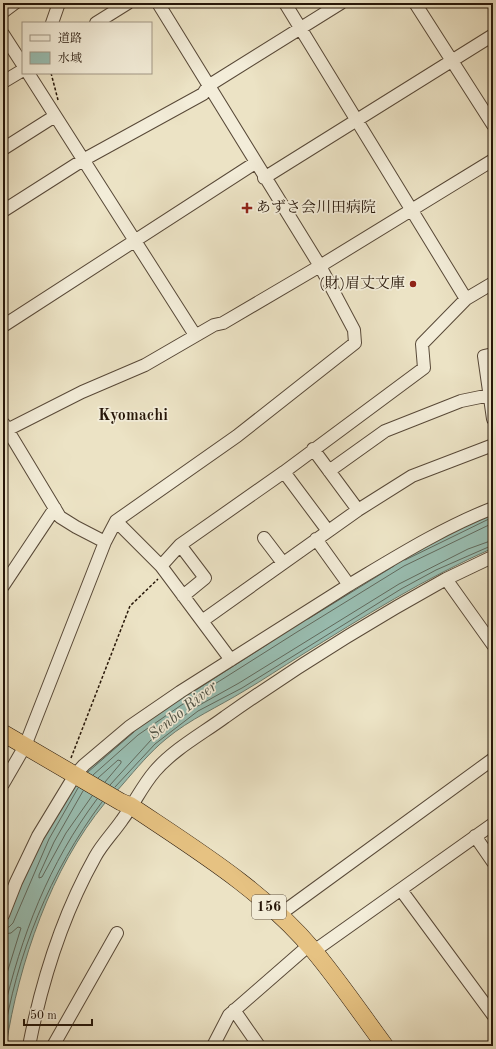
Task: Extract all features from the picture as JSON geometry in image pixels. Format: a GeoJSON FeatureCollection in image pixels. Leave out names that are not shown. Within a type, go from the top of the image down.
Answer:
{"type":"FeatureCollection","features":[{"type":"Feature","properties":{"kind":"highway","name":"156"},"geometry":{"type":"LineString","coordinates":[[3,734],[126,804],[227,871],[279,915],[314,951],[385,1046]]}},
{"type":"Feature","properties":{"kind":"street"},"geometry":{"type":"LineString","coordinates":[[3,12],[14,3]]}},
{"type":"Feature","properties":{"kind":"street"},"geometry":{"type":"LineString","coordinates":[[52,22],[60,3]]}},
{"type":"Feature","properties":{"kind":"street"},"geometry":{"type":"LineString","coordinates":[[98,22],[128,3]]}},
{"type":"Feature","properties":{"kind":"street"},"geometry":{"type":"LineString","coordinates":[[3,784],[24,746],[105,542],[116,521],[237,436],[355,343],[354,330],[320,266],[264,178],[158,3]]}},
{"type":"Feature","properties":{"kind":"street"},"geometry":{"type":"LineString","coordinates":[[285,3],[413,210],[466,299]]}},
{"type":"Feature","properties":{"kind":"street"},"geometry":{"type":"LineString","coordinates":[[3,211],[83,160],[203,94],[208,86],[341,3]]}},
{"type":"Feature","properties":{"kind":"street"},"geometry":{"type":"LineString","coordinates":[[415,3],[493,125]]}},
{"type":"Feature","properties":{"kind":"street"},"geometry":{"type":"LineString","coordinates":[[3,34],[22,63]]}},
{"type":"Feature","properties":{"kind":"street"},"geometry":{"type":"LineString","coordinates":[[264,178],[493,34]]}},
{"type":"Feature","properties":{"kind":"street"},"geometry":{"type":"LineString","coordinates":[[3,82],[22,71]]}},
{"type":"Feature","properties":{"kind":"street"},"geometry":{"type":"LineString","coordinates":[[29,74],[195,335]]}},
{"type":"Feature","properties":{"kind":"street"},"geometry":{"type":"LineString","coordinates":[[3,149],[55,116]]}},
{"type":"Feature","properties":{"kind":"street"},"geometry":{"type":"LineString","coordinates":[[105,542],[76,527],[60,516],[5,428],[145,364],[214,325],[223,323],[413,210],[493,160]]}},
{"type":"Feature","properties":{"kind":"street"},"geometry":{"type":"LineString","coordinates":[[3,326],[255,163]]}},
{"type":"Feature","properties":{"kind":"street"},"geometry":{"type":"LineString","coordinates":[[163,569],[180,545],[284,472],[424,368],[422,344],[466,299],[493,283]]}},
{"type":"Feature","properties":{"kind":"street"},"geometry":{"type":"LineString","coordinates":[[493,354],[484,356],[493,418]]}},
{"type":"Feature","properties":{"kind":"street"},"geometry":{"type":"LineString","coordinates":[[329,471],[385,431],[461,401],[490,395]]}},
{"type":"Feature","properties":{"kind":"street"},"geometry":{"type":"LineString","coordinates":[[202,621],[358,510],[412,476],[493,446]]}},
{"type":"Feature","properties":{"kind":"street"},"geometry":{"type":"LineString","coordinates":[[313,450],[358,510]]}},
{"type":"Feature","properties":{"kind":"street"},"geometry":{"type":"LineString","coordinates":[[284,472],[328,531]]}},
{"type":"Feature","properties":{"kind":"street"},"geometry":{"type":"LineString","coordinates":[[3,586],[55,508]]}},
{"type":"Feature","properties":{"kind":"street"},"geometry":{"type":"LineString","coordinates":[[3,915],[16,882],[38,836],[73,774],[129,727],[180,692],[349,585],[416,545],[493,508]]}},
{"type":"Feature","properties":{"kind":"street"},"geometry":{"type":"LineString","coordinates":[[116,521],[163,569],[231,660]]}},
{"type":"Feature","properties":{"kind":"street"},"geometry":{"type":"LineString","coordinates":[[264,538],[283,563]]}},
{"type":"Feature","properties":{"kind":"street"},"geometry":{"type":"LineString","coordinates":[[316,539],[349,585]]}},
{"type":"Feature","properties":{"kind":"street"},"geometry":{"type":"LineString","coordinates":[[180,545],[205,578],[183,596]]}},
{"type":"Feature","properties":{"kind":"street"},"geometry":{"type":"LineString","coordinates":[[29,1046],[37,1006],[59,933],[95,857],[126,804],[155,771],[188,743],[282,677],[398,606],[446,579],[492,559]]}},
{"type":"Feature","properties":{"kind":"street"},"geometry":{"type":"LineString","coordinates":[[446,579],[493,645]]}},
{"type":"Feature","properties":{"kind":"street"},"geometry":{"type":"LineString","coordinates":[[279,915],[493,759]]}},
{"type":"Feature","properties":{"kind":"street"},"geometry":{"type":"LineString","coordinates":[[213,1046],[229,1015],[306,947],[314,951],[493,824]]}},
{"type":"Feature","properties":{"kind":"street"},"geometry":{"type":"LineString","coordinates":[[475,836],[493,862]]}},
{"type":"Feature","properties":{"kind":"street"},"geometry":{"type":"LineString","coordinates":[[401,890],[493,1016]]}},
{"type":"Feature","properties":{"kind":"street"},"geometry":{"type":"LineString","coordinates":[[53,1046],[117,933]]}},
{"type":"Feature","properties":{"kind":"street"},"geometry":{"type":"LineString","coordinates":[[234,1010],[259,1046]]}},
{"type":"Feature","properties":{"kind":"path"},"geometry":{"type":"LineString","coordinates":[[51,74],[58,100],[58,111],[55,116]]}},
{"type":"Feature","properties":{"kind":"path"},"geometry":{"type":"LineString","coordinates":[[73,774],[112,648],[130,606],[163,569]]}},
{"type":"Feature","properties":{"kind":"water","name":"Senbo River"},"geometry":{"type":"Polygon","coordinates":[[[493,513],[493,548],[443,572],[347,627],[251,687],[194,719],[154,749],[105,803],[86,829],[53,887],[29,950],[19,982],[6,1046],[3,1046],[3,924],[9,908],[70,784],[133,728],[399,558],[493,513]]]}},
{"type":"Feature","properties":{"kind":"place","name":"あずさ会川田病院"},"geometry":{"type":"Point","coordinates":[247,208]}},
{"type":"Feature","properties":{"kind":"place","name":"(財)眉丈文庫"},"geometry":{"type":"Point","coordinates":[413,284]}},
{"type":"Feature","properties":{"kind":"district","name":"Kyomachi"},"geometry":{"type":"Point","coordinates":[133,416]}}]}
